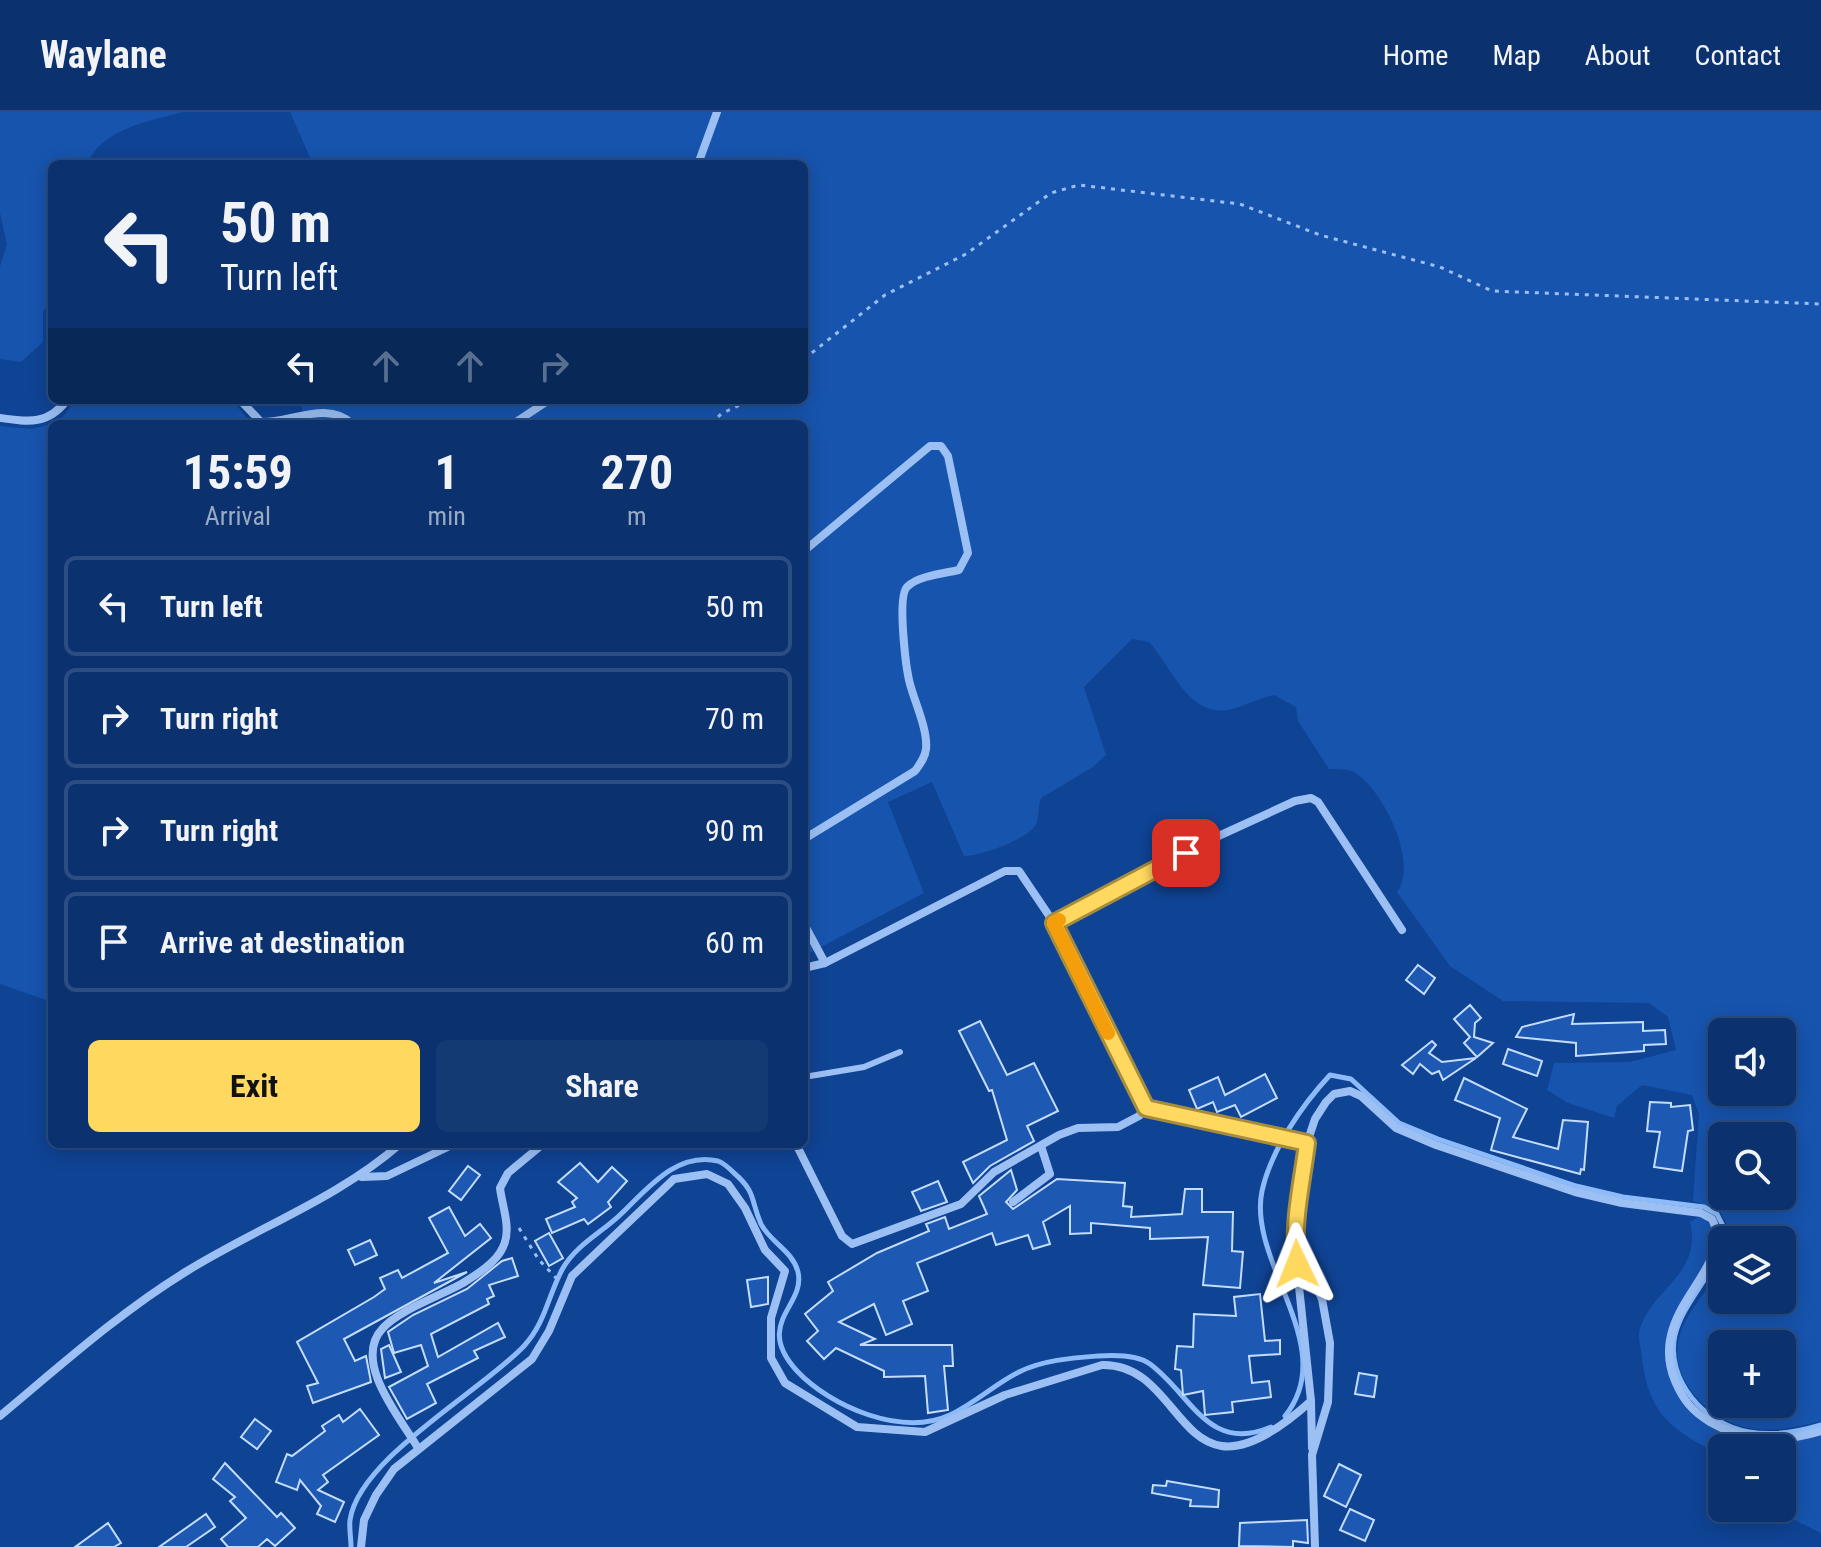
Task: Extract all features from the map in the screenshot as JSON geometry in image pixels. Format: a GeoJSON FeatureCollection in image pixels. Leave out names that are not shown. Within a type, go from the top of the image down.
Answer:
{"type":"FeatureCollection","features":[{"type":"Feature","properties":{"kind":"street"},"geometry":{"type":"LineString","coordinates":[[700,160],[717,112]]}},
{"type":"Feature","properties":{"kind":"street"},"geometry":{"type":"LineString","coordinates":[[0,418],[31,422],[45,420],[63,404]]}},
{"type":"Feature","properties":{"kind":"street"},"geometry":{"type":"LineString","coordinates":[[244,404],[259,420]]}},
{"type":"Feature","properties":{"kind":"street"},"geometry":{"type":"LineString","coordinates":[[519,420],[543,404]]}},
{"type":"Feature","properties":{"kind":"street"},"geometry":{"type":"LineString","coordinates":[[290,420],[323,412],[346,420]]}},
{"type":"Feature","properties":{"kind":"street"},"geometry":{"type":"LineString","coordinates":[[808,548],[930,446],[941,446],[948,456],[968,553],[959,570],[908,585],[904,590],[902,608],[909,679],[926,746],[924,759],[915,771],[808,837]]}},
{"type":"Feature","properties":{"kind":"street"},"geometry":{"type":"LineString","coordinates":[[1054,923],[1212,839],[1295,801],[1311,798],[1318,802],[1402,930]]}},
{"type":"Feature","properties":{"kind":"street"},"geometry":{"type":"LineString","coordinates":[[808,967],[825,963],[1013,869],[1025,878],[1054,923],[1146,1108]]}},
{"type":"Feature","properties":{"kind":"street"},"geometry":{"type":"LineString","coordinates":[[808,931],[825,963]]}},
{"type":"Feature","properties":{"kind":"street"},"geometry":{"type":"LineString","coordinates":[[1315,1547],[1311,1401],[1294,1239],[1307,1143],[1315,1119],[1334,1094],[1350,1091],[1361,1096],[1396,1128],[1436,1145],[1575,1192],[1622,1203],[1701,1213],[1712,1219],[1717,1238],[1711,1261],[1669,1333],[1667,1362],[1681,1396],[1701,1416],[1743,1438],[1768,1440],[1821,1431]]}},
{"type":"Feature","properties":{"kind":"street"},"geometry":{"type":"LineString","coordinates":[[1146,1108],[1307,1143]]}},
{"type":"Feature","properties":{"kind":"street"},"geometry":{"type":"LineString","coordinates":[[798,1148],[842,1236],[852,1244],[961,1204],[994,1172],[1078,1128],[1118,1127],[1139,1116],[1146,1108]]}},
{"type":"Feature","properties":{"kind":"street"},"geometry":{"type":"LineString","coordinates":[[1013,1202],[1050,1174],[1041,1146]]}},
{"type":"Feature","properties":{"kind":"street"},"geometry":{"type":"LineString","coordinates":[[0,1416],[82,1348],[185,1272],[361,1177],[395,1148]]}},
{"type":"Feature","properties":{"kind":"street"},"geometry":{"type":"LineString","coordinates":[[361,1177],[387,1176],[446,1148]]}},
{"type":"Feature","properties":{"kind":"street"},"geometry":{"type":"LineString","coordinates":[[417,1447],[374,1367],[374,1341],[382,1328],[398,1317],[473,1277],[498,1256],[505,1245],[506,1208],[500,1188],[508,1173],[538,1148]]}},
{"type":"Feature","properties":{"kind":"street"},"geometry":{"type":"LineString","coordinates":[[361,1547],[364,1520],[394,1469],[417,1447],[532,1359],[549,1331],[566,1287],[579,1269],[674,1179],[704,1174],[713,1175],[728,1184],[745,1208],[765,1250],[785,1271],[771,1318],[769,1343],[779,1374],[798,1392],[857,1427],[925,1432],[1005,1395],[1102,1365],[1129,1370],[1150,1385],[1189,1430],[1213,1444],[1243,1443],[1271,1433],[1311,1401]]}},
{"type":"Feature","properties":{"kind":"street"},"geometry":{"type":"LineString","coordinates":[[1294,1239],[1322,1299],[1330,1343],[1328,1402],[1312,1455]]}},
{"type":"Feature","properties":{"kind":"lane"},"geometry":{"type":"LineString","coordinates":[[808,1076],[864,1067],[900,1052]]}},
{"type":"Feature","properties":{"kind":"path"},"geometry":{"type":"LineString","coordinates":[[808,356],[885,295],[966,254],[1051,193],[1079,185],[1240,204],[1320,235],[1440,267],[1492,291],[1821,304]]}},
{"type":"Feature","properties":{"kind":"path"},"geometry":{"type":"LineString","coordinates":[[715,420],[742,404]]}},
{"type":"Feature","properties":{"kind":"path"},"geometry":{"type":"LineString","coordinates":[[506,1208],[548,1270],[559,1281]]}},
{"type":"Feature","properties":{"kind":"shaded area"},"geometry":{"type":"Polygon","coordinates":[[[0,112],[183,112],[116,134],[95,150],[89,160],[48,160],[48,304],[43,312],[43,342],[21,362],[0,359],[0,267],[7,244],[0,213],[0,112]]]}},
{"type":"Feature","properties":{"kind":"shaded area"},"geometry":{"type":"Polygon","coordinates":[[[290,112],[1821,112],[1821,1421],[1776,1430],[1748,1428],[1722,1418],[1796,1418],[1796,1330],[1708,1330],[1708,1408],[1693,1394],[1685,1380],[1677,1350],[1684,1324],[1708,1287],[1708,1314],[1796,1314],[1796,1226],[1727,1226],[1717,1210],[1796,1210],[1796,1122],[1708,1122],[1708,1207],[1693,1201],[1699,1114],[1692,1095],[1642,1085],[1617,1106],[1614,1118],[1568,1103],[1547,1090],[1554,1063],[1630,1062],[1676,1050],[1668,1017],[1649,1003],[1503,1001],[1450,966],[1397,892],[1403,879],[1404,863],[1395,828],[1386,810],[1376,794],[1354,772],[1329,769],[1298,721],[1296,707],[1274,695],[1232,709],[1204,707],[1183,689],[1149,642],[1132,639],[1084,687],[1106,755],[1093,767],[1041,798],[1037,821],[1031,830],[1003,846],[964,856],[932,782],[888,802],[924,893],[808,954],[808,420],[304,420],[302,404],[808,404],[808,160],[311,160],[290,112]]]}},
{"type":"Feature","properties":{"kind":"shaded area"},"geometry":{"type":"Polygon","coordinates":[[[73,404],[235,404],[249,420],[59,420],[73,404]]]}},
{"type":"Feature","properties":{"kind":"shaded area"},"geometry":{"type":"Polygon","coordinates":[[[48,425],[48,1001],[0,984],[0,426],[31,429],[48,425]]]}},
{"type":"Feature","properties":{"kind":"shaded area"},"geometry":{"type":"Polygon","coordinates":[[[1701,1215],[1712,1226],[1708,1226],[1708,1261],[1670,1324],[1666,1352],[1674,1385],[1684,1400],[1710,1424],[1727,1434],[1708,1434],[1708,1448],[1677,1429],[1657,1408],[1645,1378],[1639,1335],[1647,1314],[1675,1279],[1689,1255],[1692,1240],[1690,1222],[1701,1215]]]}},
{"type":"Feature","properties":{"kind":"shaded area"},"geometry":{"type":"Polygon","coordinates":[[[1821,1434],[1821,1533],[1796,1521],[1796,1439],[1821,1434]]]}},
{"type":"Feature","properties":{"kind":"building"},"geometry":{"type":"Polygon","coordinates":[[[1418,965],[1435,978],[1424,994],[1406,980],[1418,965]]]}},
{"type":"Feature","properties":{"kind":"building"},"geometry":{"type":"Polygon","coordinates":[[[1470,1005],[1481,1018],[1475,1023],[1474,1037],[1493,1043],[1477,1057],[1464,1043],[1470,1037],[1454,1019],[1470,1005]]]}},
{"type":"Feature","properties":{"kind":"building"},"geometry":{"type":"Polygon","coordinates":[[[1574,1014],[1572,1024],[1643,1022],[1643,1031],[1665,1030],[1666,1044],[1644,1045],[1644,1051],[1576,1056],[1576,1043],[1516,1037],[1522,1027],[1574,1014]]]}},
{"type":"Feature","properties":{"kind":"building"},"geometry":{"type":"Polygon","coordinates":[[[980,1021],[1007,1075],[1034,1063],[1058,1111],[1027,1126],[1034,1141],[990,1166],[973,1183],[963,1162],[1007,1140],[992,1090],[989,1091],[959,1031],[980,1021]]]}},
{"type":"Feature","properties":{"kind":"building"},"geometry":{"type":"Polygon","coordinates":[[[1432,1041],[1436,1045],[1429,1053],[1442,1062],[1476,1058],[1443,1080],[1439,1071],[1432,1074],[1420,1064],[1413,1074],[1402,1065],[1432,1041]]]}},
{"type":"Feature","properties":{"kind":"building"},"geometry":{"type":"Polygon","coordinates":[[[1508,1049],[1542,1061],[1537,1076],[1503,1064],[1508,1049]]]}},
{"type":"Feature","properties":{"kind":"building"},"geometry":{"type":"Polygon","coordinates":[[[1265,1074],[1277,1098],[1241,1117],[1235,1105],[1217,1112],[1213,1102],[1197,1109],[1189,1090],[1218,1077],[1225,1095],[1265,1074]]]}},
{"type":"Feature","properties":{"kind":"building"},"geometry":{"type":"Polygon","coordinates":[[[1464,1078],[1527,1109],[1513,1137],[1558,1149],[1563,1120],[1588,1122],[1584,1170],[1581,1169],[1580,1174],[1491,1150],[1500,1118],[1455,1100],[1464,1078]]]}},
{"type":"Feature","properties":{"kind":"building"},"geometry":{"type":"Polygon","coordinates":[[[1650,1102],[1671,1103],[1671,1107],[1690,1105],[1693,1130],[1688,1131],[1682,1171],[1654,1167],[1660,1132],[1647,1131],[1650,1102]]]}},
{"type":"Feature","properties":{"kind":"building"},"geometry":{"type":"Polygon","coordinates":[[[580,1163],[598,1182],[612,1167],[627,1181],[608,1202],[611,1207],[588,1224],[584,1219],[552,1233],[546,1219],[575,1207],[572,1202],[577,1198],[558,1182],[580,1163]]]}},
{"type":"Feature","properties":{"kind":"building"},"geometry":{"type":"Polygon","coordinates":[[[468,1166],[480,1175],[461,1200],[449,1191],[468,1166]]]}},
{"type":"Feature","properties":{"kind":"building"},"geometry":{"type":"Polygon","coordinates":[[[1011,1170],[1017,1190],[1006,1202],[1013,1209],[1057,1179],[1125,1183],[1123,1206],[1132,1207],[1131,1217],[1182,1214],[1185,1189],[1202,1189],[1202,1212],[1233,1212],[1232,1251],[1243,1252],[1240,1288],[1203,1285],[1208,1237],[1150,1239],[1150,1228],[1091,1223],[1091,1233],[1070,1234],[1070,1206],[1043,1222],[1050,1244],[1033,1249],[1028,1235],[996,1245],[992,1233],[917,1263],[928,1291],[903,1301],[912,1324],[886,1335],[874,1304],[839,1322],[875,1339],[860,1345],[952,1345],[953,1366],[944,1366],[948,1410],[928,1413],[925,1376],[884,1377],[884,1371],[836,1348],[824,1359],[807,1341],[818,1331],[805,1314],[833,1291],[828,1282],[877,1253],[929,1231],[926,1224],[945,1217],[949,1229],[987,1214],[979,1196],[1011,1170]]]}},
{"type":"Feature","properties":{"kind":"building"},"geometry":{"type":"Polygon","coordinates":[[[938,1181],[947,1202],[921,1211],[912,1192],[938,1181]]]}},
{"type":"Feature","properties":{"kind":"building"},"geometry":{"type":"Polygon","coordinates":[[[449,1207],[465,1236],[480,1224],[491,1238],[434,1283],[467,1272],[344,1339],[355,1361],[366,1356],[371,1382],[313,1403],[307,1386],[318,1383],[297,1342],[385,1289],[380,1278],[398,1270],[402,1278],[448,1253],[429,1218],[449,1207]]]}},
{"type":"Feature","properties":{"kind":"building"},"geometry":{"type":"Polygon","coordinates":[[[549,1233],[563,1258],[549,1266],[535,1241],[549,1233]]]}},
{"type":"Feature","properties":{"kind":"building"},"geometry":{"type":"Polygon","coordinates":[[[370,1240],[377,1255],[355,1265],[348,1250],[370,1240]]]}},
{"type":"Feature","properties":{"kind":"building"},"geometry":{"type":"Polygon","coordinates":[[[512,1258],[518,1276],[489,1285],[494,1296],[487,1299],[489,1304],[431,1334],[438,1357],[498,1323],[505,1337],[474,1351],[478,1358],[427,1384],[436,1403],[407,1419],[389,1387],[428,1366],[421,1345],[394,1353],[388,1332],[413,1315],[467,1289],[502,1261],[512,1258]]]}},
{"type":"Feature","properties":{"kind":"building"},"geometry":{"type":"Polygon","coordinates":[[[768,1277],[768,1304],[751,1307],[747,1280],[768,1277]]]}},
{"type":"Feature","properties":{"kind":"building"},"geometry":{"type":"Polygon","coordinates":[[[1260,1294],[1265,1341],[1280,1340],[1280,1354],[1249,1356],[1252,1383],[1269,1381],[1271,1397],[1232,1402],[1233,1412],[1205,1415],[1203,1391],[1183,1395],[1181,1370],[1175,1369],[1177,1346],[1193,1347],[1194,1314],[1236,1316],[1234,1297],[1260,1294]]]}},
{"type":"Feature","properties":{"kind":"building"},"geometry":{"type":"Polygon","coordinates":[[[389,1345],[401,1372],[385,1378],[381,1349],[389,1345]]]}},
{"type":"Feature","properties":{"kind":"building"},"geometry":{"type":"Polygon","coordinates":[[[1359,1373],[1377,1376],[1374,1397],[1355,1394],[1359,1373]]]}},
{"type":"Feature","properties":{"kind":"building"},"geometry":{"type":"Polygon","coordinates":[[[360,1409],[379,1435],[323,1475],[328,1482],[318,1490],[344,1502],[335,1522],[317,1514],[321,1506],[300,1480],[297,1490],[276,1482],[287,1454],[292,1456],[325,1431],[322,1426],[339,1415],[343,1422],[360,1409]]]}},
{"type":"Feature","properties":{"kind":"building"},"geometry":{"type":"Polygon","coordinates":[[[255,1419],[271,1431],[257,1449],[241,1437],[255,1419]]]}},
{"type":"Feature","properties":{"kind":"building"},"geometry":{"type":"Polygon","coordinates":[[[225,1463],[277,1517],[281,1513],[295,1528],[275,1546],[267,1539],[258,1547],[228,1547],[221,1539],[246,1518],[230,1501],[235,1497],[213,1479],[225,1463]]]}},
{"type":"Feature","properties":{"kind":"building"},"geometry":{"type":"Polygon","coordinates":[[[1339,1464],[1361,1475],[1346,1507],[1324,1496],[1339,1464]]]}},
{"type":"Feature","properties":{"kind":"building"},"geometry":{"type":"Polygon","coordinates":[[[1167,1481],[1219,1490],[1218,1507],[1190,1506],[1191,1500],[1152,1493],[1153,1485],[1166,1486],[1167,1481]]]}},
{"type":"Feature","properties":{"kind":"building"},"geometry":{"type":"Polygon","coordinates":[[[1350,1509],[1374,1520],[1365,1541],[1340,1530],[1350,1509]]]}},
{"type":"Feature","properties":{"kind":"building"},"geometry":{"type":"Polygon","coordinates":[[[206,1514],[215,1527],[186,1547],[159,1547],[206,1514]]]}},
{"type":"Feature","properties":{"kind":"building"},"geometry":{"type":"Polygon","coordinates":[[[1307,1520],[1308,1543],[1293,1541],[1293,1547],[1239,1546],[1240,1523],[1307,1520]]]}},
{"type":"Feature","properties":{"kind":"building"},"geometry":{"type":"Polygon","coordinates":[[[108,1523],[121,1543],[114,1547],[75,1547],[108,1523]]]}},
{"type":"Feature","properties":{"kind":"waterway"},"geometry":{"type":"LineString","coordinates":[[1285,1416],[1299,1389],[1303,1362],[1298,1333],[1267,1247],[1261,1219],[1262,1191],[1272,1160],[1289,1129],[1330,1075],[1351,1079],[1399,1123],[1438,1139],[1576,1186],[1623,1197],[1704,1207],[1717,1214],[1723,1226]]}},
{"type":"Feature","properties":{"kind":"waterway"},"geometry":{"type":"LineString","coordinates":[[351,1547],[350,1520],[358,1497],[375,1473],[398,1449],[524,1346],[542,1318],[563,1268],[575,1252],[664,1174],[703,1159],[722,1163],[741,1180],[750,1191],[761,1224],[786,1252],[798,1272],[795,1295],[780,1328],[785,1354],[811,1384],[848,1407],[889,1420],[931,1421],[950,1415],[1028,1368],[1068,1359],[1118,1356],[1150,1364],[1202,1417],[1216,1427],[1231,1433],[1249,1433],[1271,1427]]}},
{"type":"Feature","properties":{"kind":"waterway"},"geometry":{"type":"LineString","coordinates":[[1708,1273],[1684,1311],[1675,1335],[1676,1368],[1692,1398],[1717,1420],[1749,1432],[1776,1433],[1821,1425]]}},
{"type":"Feature","properties":{"kind":"slow traffic"},"geometry":{"type":"LineString","coordinates":[[1059,920],[1054,923],[1108,1033]]}},
{"type":"Feature","properties":{"kind":"route"},"geometry":{"type":"LineString","coordinates":[[1186,853],[1054,923],[1146,1108],[1278,1134],[1307,1143],[1297,1198],[1294,1239],[1297,1264]]}}]}
